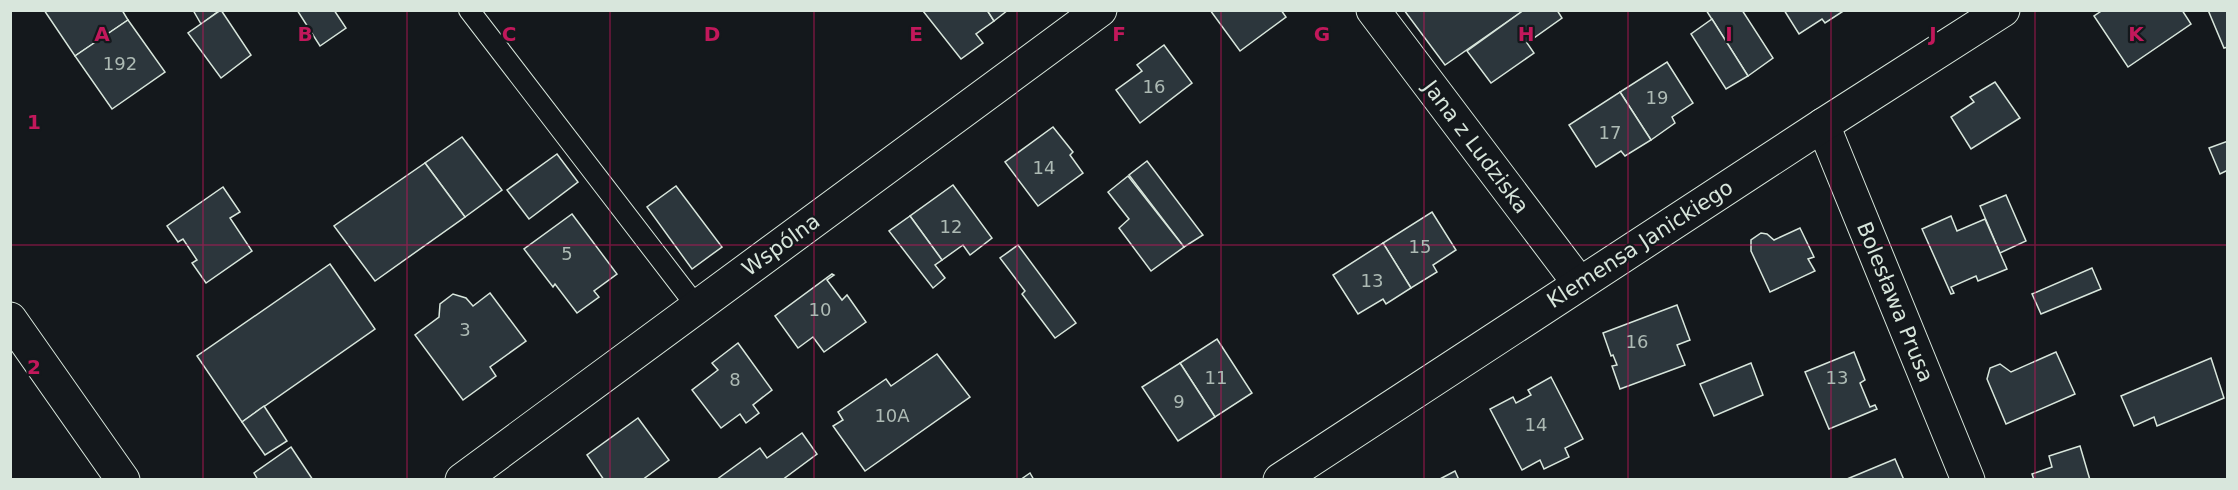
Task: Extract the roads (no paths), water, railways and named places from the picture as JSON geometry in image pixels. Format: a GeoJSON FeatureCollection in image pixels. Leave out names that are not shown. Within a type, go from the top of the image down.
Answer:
{"type":"FeatureCollection","features":[{"type":"Feature","properties":{"kind":"street","name":"Wspólna"},"geometry":{"type":"LineString","coordinates":[[462,480],[1100,10]]}},
{"type":"Feature","properties":{"kind":"street","name":"Jana z Ludziska"},"geometry":{"type":"LineString","coordinates":[[1373,10],[1579,283]]}},
{"type":"Feature","properties":{"kind":"street","name":"Klemensa Janickiego"},"geometry":{"type":"LineString","coordinates":[[1292,476],[1579,283],[2003,10]]}},
{"type":"Feature","properties":{"kind":"street","name":"Bolesława Prusa"},"geometry":{"type":"LineString","coordinates":[[1823,125],[1968,480]]}},
{"type":"Feature","properties":{"kind":"street"},"geometry":{"type":"LineString","coordinates":[[10,319],[123,480]]}},
{"type":"Feature","properties":{"kind":"lane"},"geometry":{"type":"LineString","coordinates":[[469,10],[697,307]]}}]}
